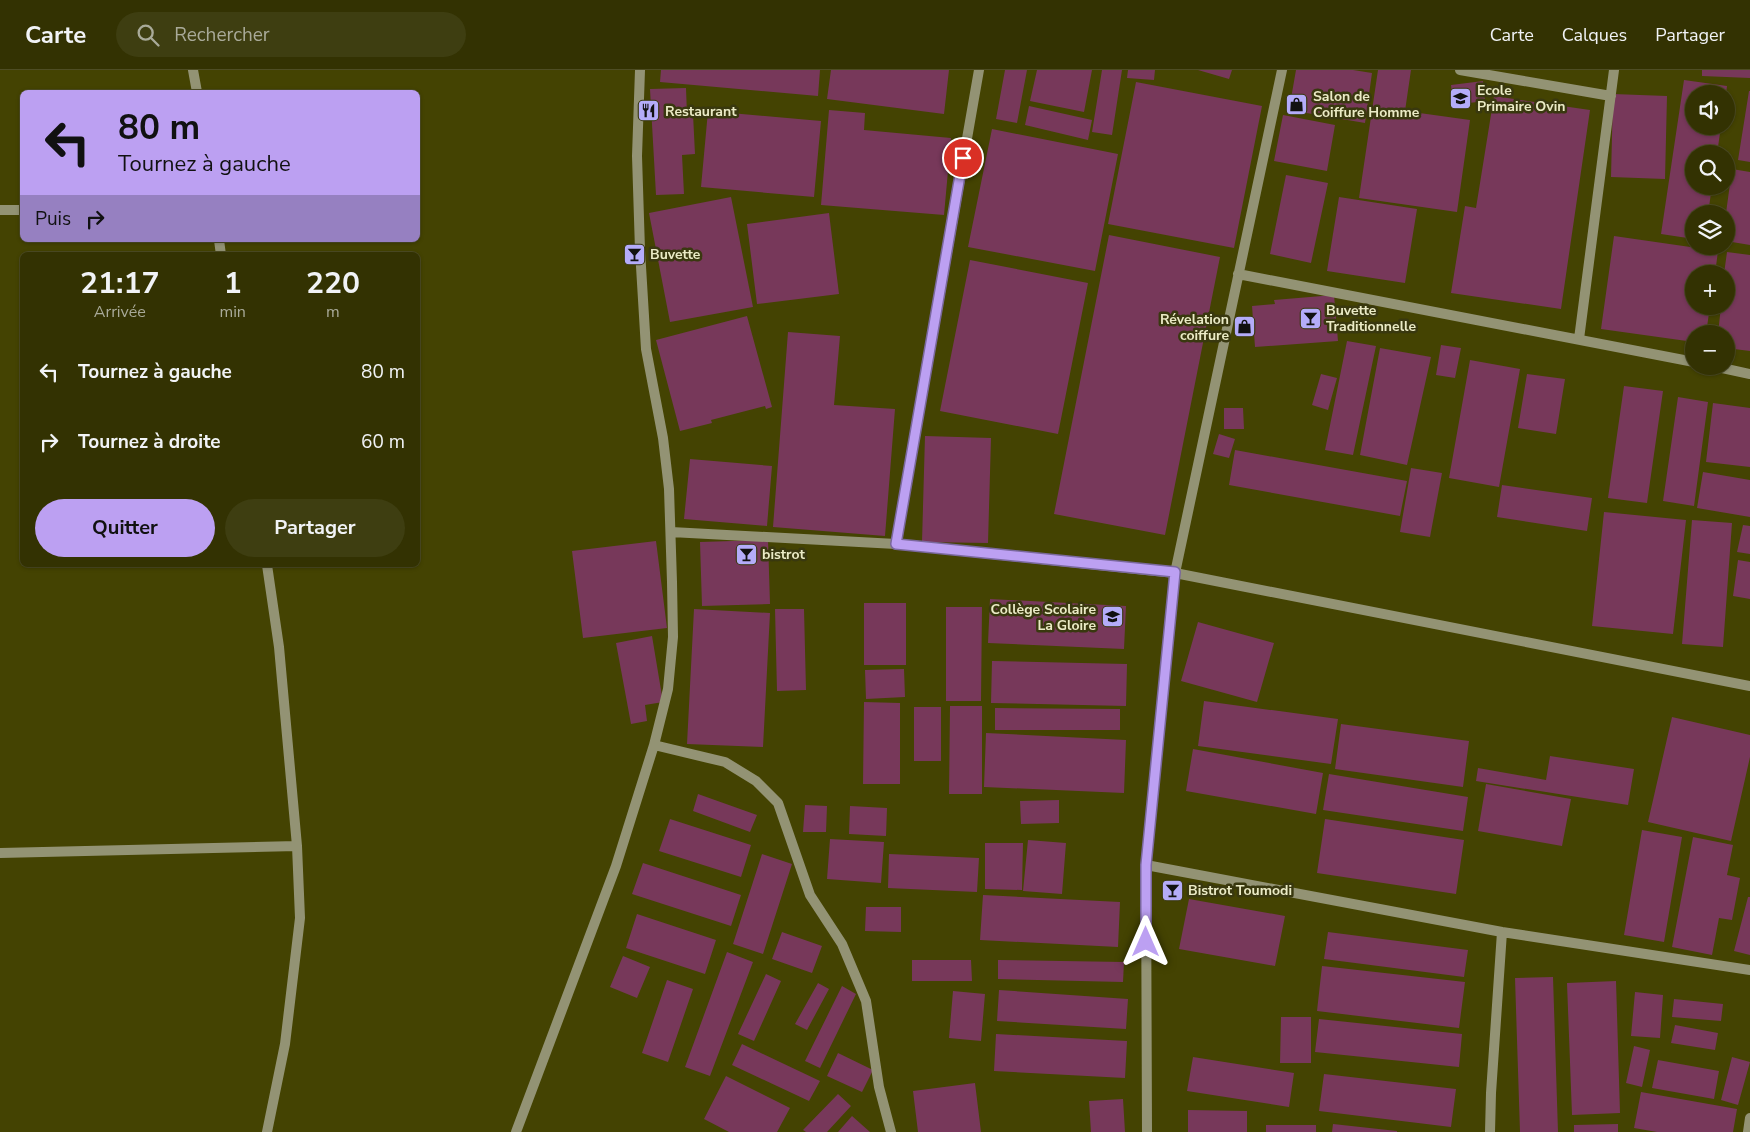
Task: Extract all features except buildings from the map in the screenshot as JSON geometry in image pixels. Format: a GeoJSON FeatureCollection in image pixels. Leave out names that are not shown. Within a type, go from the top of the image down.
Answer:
{"type":"FeatureCollection","features":[{"type":"Feature","properties":{"kind":"street"},"geometry":{"type":"LineString","coordinates":[[193,70],[196,90]]}},
{"type":"Feature","properties":{"kind":"street"},"geometry":{"type":"LineString","coordinates":[[516,1132],[616,866],[654,744],[668,689],[673,637],[671,532],[669,490],[663,438],[646,340],[640,250],[637,156],[640,70]]}},
{"type":"Feature","properties":{"kind":"street"},"geometry":{"type":"LineString","coordinates":[[896,544],[978,70]]}},
{"type":"Feature","properties":{"kind":"street"},"geometry":{"type":"LineString","coordinates":[[1147,1132],[1146,865],[1175,572],[1282,70]]}},
{"type":"Feature","properties":{"kind":"street"},"geometry":{"type":"LineString","coordinates":[[1460,70],[1611,96]]}},
{"type":"Feature","properties":{"kind":"street"},"geometry":{"type":"LineString","coordinates":[[1579,339],[1614,70]]}},
{"type":"Feature","properties":{"kind":"street"},"geometry":{"type":"LineString","coordinates":[[0,210],[20,210]]}},
{"type":"Feature","properties":{"kind":"street"},"geometry":{"type":"LineString","coordinates":[[1238,274],[1685,360]]}},
{"type":"Feature","properties":{"kind":"street"},"geometry":{"type":"LineString","coordinates":[[1735,371],[1750,374]]}},
{"type":"Feature","properties":{"kind":"street"},"geometry":{"type":"LineString","coordinates":[[671,532],[896,544],[1175,572],[1750,686]]}},
{"type":"Feature","properties":{"kind":"street"},"geometry":{"type":"LineString","coordinates":[[267,567],[279,647],[297,846],[300,918],[285,1044],[267,1132]]}},
{"type":"Feature","properties":{"kind":"street"},"geometry":{"type":"LineString","coordinates":[[654,744],[725,762],[756,781],[778,804],[810,895],[842,944],[866,1001],[879,1087],[891,1132]]}},
{"type":"Feature","properties":{"kind":"street"},"geometry":{"type":"LineString","coordinates":[[0,852],[297,846]]}},
{"type":"Feature","properties":{"kind":"street"},"geometry":{"type":"LineString","coordinates":[[1146,865],[1502,932],[1750,970]]}},
{"type":"Feature","properties":{"kind":"street"},"geometry":{"type":"LineString","coordinates":[[1490,1132],[1502,932]]}},
{"type":"Feature","properties":{"kind":"street"},"geometry":{"type":"LineString","coordinates":[[1748,1132],[1750,1118]]}},
{"type":"Feature","properties":{"kind":"place","name":"Ecole Primaire Ovin"},"geometry":{"type":"Point","coordinates":[1461,98]}},
{"type":"Feature","properties":{"kind":"place","name":"Salon de Coiffure Homme"},"geometry":{"type":"Point","coordinates":[1297,104]}},
{"type":"Feature","properties":{"kind":"place","name":"Restaurant"},"geometry":{"type":"Point","coordinates":[649,111]}},
{"type":"Feature","properties":{"kind":"place","name":"Buvette"},"geometry":{"type":"Point","coordinates":[634,254]}},
{"type":"Feature","properties":{"kind":"place","name":"Buvette Traditionnelle"},"geometry":{"type":"Point","coordinates":[1310,318]}},
{"type":"Feature","properties":{"kind":"place","name":"Révelation coiffure"},"geometry":{"type":"Point","coordinates":[1245,327]}},
{"type":"Feature","properties":{"kind":"place","name":"bistrot"},"geometry":{"type":"Point","coordinates":[746,554]}},
{"type":"Feature","properties":{"kind":"place","name":"Collège Scolaire La Gloire"},"geometry":{"type":"Point","coordinates":[1112,617]}},
{"type":"Feature","properties":{"kind":"place","name":"Bistrot Toumodi"},"geometry":{"type":"Point","coordinates":[1172,890]}},
{"type":"Feature","properties":{"kind":"route"},"geometry":{"type":"LineString","coordinates":[[963,158],[896,544],[1175,572],[1146,865],[1146,942]]}}]}
